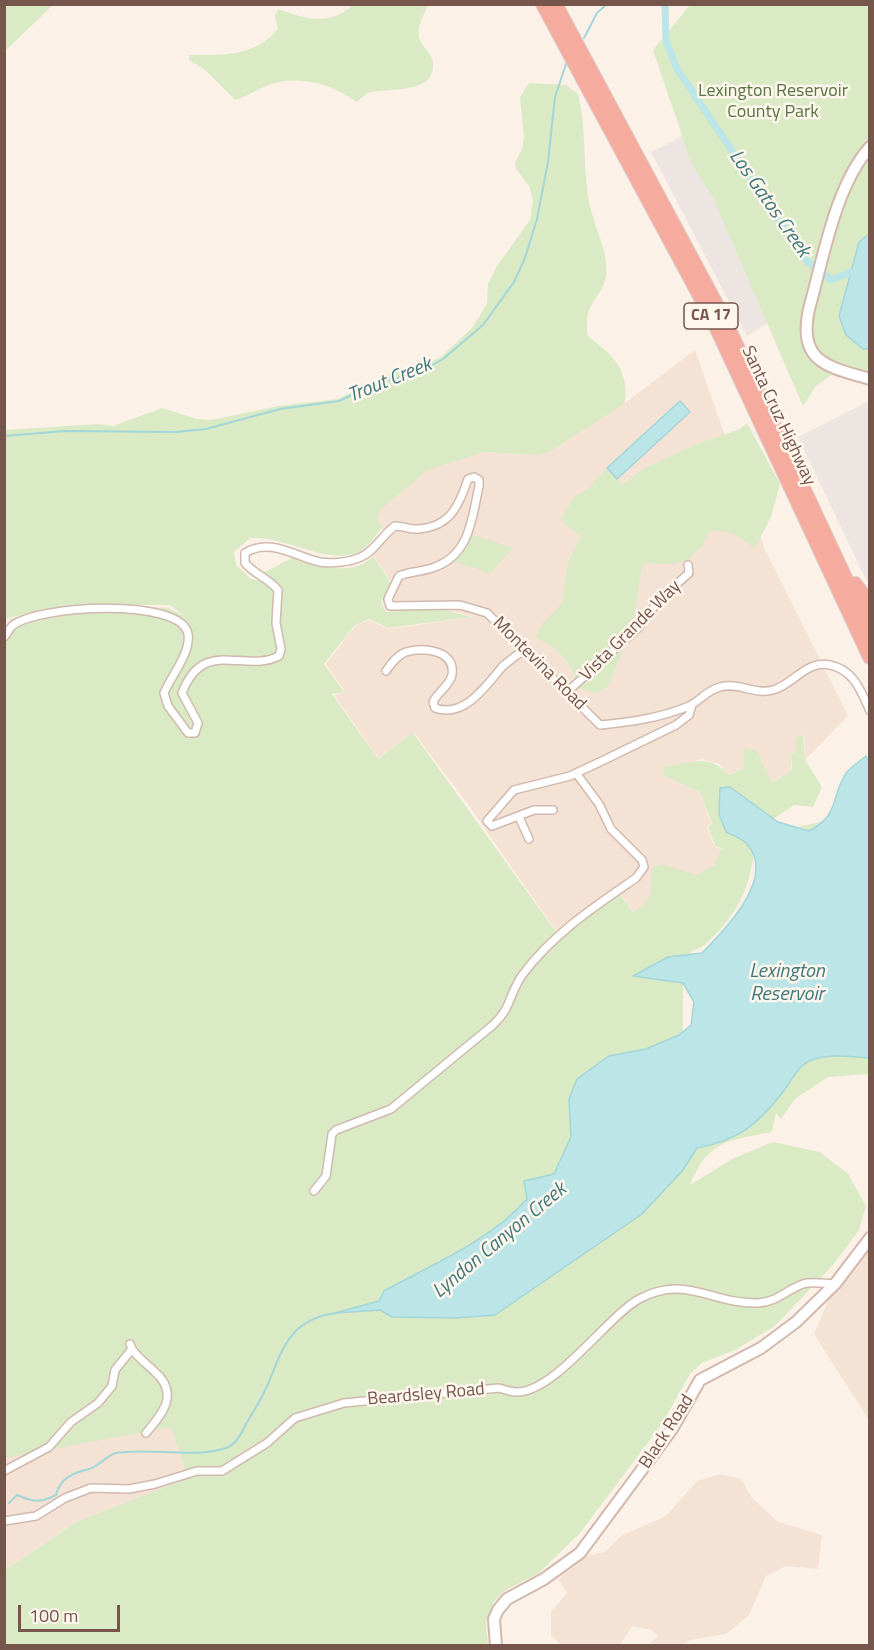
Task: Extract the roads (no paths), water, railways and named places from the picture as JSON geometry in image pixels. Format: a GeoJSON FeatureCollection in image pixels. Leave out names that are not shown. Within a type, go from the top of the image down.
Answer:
{"type":"FeatureCollection","features":[{"type":"Feature","properties":{"kind":"highway","name":"Santa Cruz Highway"},"geometry":{"type":"LineString","coordinates":[[543,4],[705,304],[870,657]]}},
{"type":"Feature","properties":{"kind":"highway","name":"Santa Cruz Highway"},"geometry":{"type":"LineString","coordinates":[[555,4],[719,308],[870,631]]}},
{"type":"Feature","properties":{"kind":"highway"},"geometry":{"type":"LineString","coordinates":[[822,528],[870,604]]}},
{"type":"Feature","properties":{"kind":"street"},"geometry":{"type":"LineString","coordinates":[[870,147],[847,184],[830,233],[809,309],[807,337],[816,357],[834,370],[870,379]]}},
{"type":"Feature","properties":{"kind":"street","name":"Montevina Road"},"geometry":{"type":"LineString","coordinates":[[4,638],[12,626],[57,610],[117,609],[170,615],[183,623],[188,634],[188,646],[164,693],[168,706],[188,733],[195,733],[198,723],[182,693],[186,683],[204,664],[218,660],[268,661],[279,656],[281,649],[276,623],[278,590],[269,580],[251,570],[245,563],[245,553],[253,548],[276,548],[304,555],[319,562],[336,562],[363,556],[395,526],[415,530],[447,520],[461,503],[468,479],[474,477],[479,480],[479,486],[470,532],[463,546],[435,567],[412,570],[399,576],[390,591],[388,603],[401,608],[460,605],[481,611],[494,618],[600,725],[649,720],[692,705],[713,689],[722,686],[734,686],[754,692],[776,689],[809,668],[825,664],[844,670],[853,678],[870,711]]}},
{"type":"Feature","properties":{"kind":"street","name":"Vista Grande Way"},"geometry":{"type":"LineString","coordinates":[[566,693],[638,628],[659,600],[689,573],[688,565]]}},
{"type":"Feature","properties":{"kind":"street"},"geometry":{"type":"LineString","coordinates":[[386,671],[406,652],[438,652],[449,658],[452,668],[451,680],[437,693],[433,702],[435,708],[444,710],[471,703],[505,664],[526,649]]}},
{"type":"Feature","properties":{"kind":"street"},"geometry":{"type":"LineString","coordinates":[[553,810],[534,810],[492,826],[487,821],[514,790],[576,773],[675,725],[689,715],[692,705]]}},
{"type":"Feature","properties":{"kind":"street"},"geometry":{"type":"LineString","coordinates":[[314,1191],[326,1176],[332,1134],[336,1130],[391,1109],[493,1025],[504,1015],[521,976],[560,931],[636,878],[644,867],[642,860],[611,829],[599,804],[576,773]]}},
{"type":"Feature","properties":{"kind":"street"},"geometry":{"type":"LineString","coordinates":[[519,817],[529,839]]}},
{"type":"Feature","properties":{"kind":"street","name":"Black Road"},"geometry":{"type":"LineString","coordinates":[[496,1646],[494,1619],[498,1610],[507,1599],[544,1579],[580,1553],[672,1429],[700,1380],[761,1348],[796,1322],[835,1284],[870,1238]]}},
{"type":"Feature","properties":{"kind":"street","name":"Beardsley Road"},"geometry":{"type":"LineString","coordinates":[[5,1519],[36,1515],[65,1498],[91,1488],[129,1489],[198,1471],[222,1470],[267,1443],[295,1418],[344,1403],[499,1388],[517,1392],[530,1390],[581,1353],[638,1300],[663,1290],[689,1288],[711,1298],[755,1303],[771,1302],[804,1283],[835,1284]]}},
{"type":"Feature","properties":{"kind":"street"},"geometry":{"type":"LineString","coordinates":[[4,1471],[49,1446],[71,1422],[98,1403],[112,1386],[115,1370],[131,1347],[158,1374],[167,1394],[165,1411],[146,1433]]}},
{"type":"Feature","properties":{"kind":"water"},"geometry":{"type":"Polygon","coordinates":[[[869,234],[869,349],[863,349],[846,335],[839,316],[859,242],[869,234]]]}},
{"type":"Feature","properties":{"kind":"water"},"geometry":{"type":"Polygon","coordinates":[[[680,401],[690,412],[617,479],[607,468],[680,401]]]}},
{"type":"Feature","properties":{"kind":"water","name":"Lexington Reservoir"},"geometry":{"type":"Polygon","coordinates":[[[866,756],[870,763],[869,1058],[834,1056],[808,1062],[794,1075],[774,1104],[746,1129],[724,1141],[697,1148],[683,1170],[642,1214],[495,1315],[456,1318],[392,1317],[380,1310],[335,1313],[379,1301],[384,1291],[460,1251],[496,1227],[527,1199],[524,1181],[554,1174],[571,1137],[569,1099],[577,1079],[609,1056],[646,1049],[679,1035],[691,1025],[694,1002],[683,983],[633,976],[668,957],[702,953],[723,931],[745,902],[756,871],[754,856],[744,841],[726,832],[719,814],[720,788],[730,787],[778,822],[809,831],[826,818],[847,772],[866,756]]]}},
{"type":"Feature","properties":{"kind":"waterway","name":"Trout Creek"},"geometry":{"type":"LineString","coordinates":[[584,38],[597,13],[607,4]]}},
{"type":"Feature","properties":{"kind":"waterway","name":"Los Gatos Creek"},"geometry":{"type":"LineString","coordinates":[[665,4],[666,40],[677,69],[805,259],[831,280],[851,272]]}},
{"type":"Feature","properties":{"kind":"waterway","name":"Trout Creek"},"geometry":{"type":"LineString","coordinates":[[4,436],[65,431],[176,432],[206,429],[280,409],[339,401],[379,382],[416,374],[443,359],[483,325],[514,282],[525,258],[537,219],[548,162],[555,97],[567,61]]}},
{"type":"Feature","properties":{"kind":"waterway","name":"Lyndon Canyon Creek"},"geometry":{"type":"LineString","coordinates":[[9,1503],[17,1495],[36,1501],[51,1498],[56,1495],[61,1484],[68,1477],[93,1468],[116,1453],[142,1451],[199,1453],[226,1448],[240,1435],[266,1389],[284,1347],[291,1337],[308,1321],[336,1313]]}},
{"type":"Feature","properties":{"kind":"park label","name":"Lexington Reservoir County Park"},"geometry":{"type":"Point","coordinates":[773,102]}}]}
